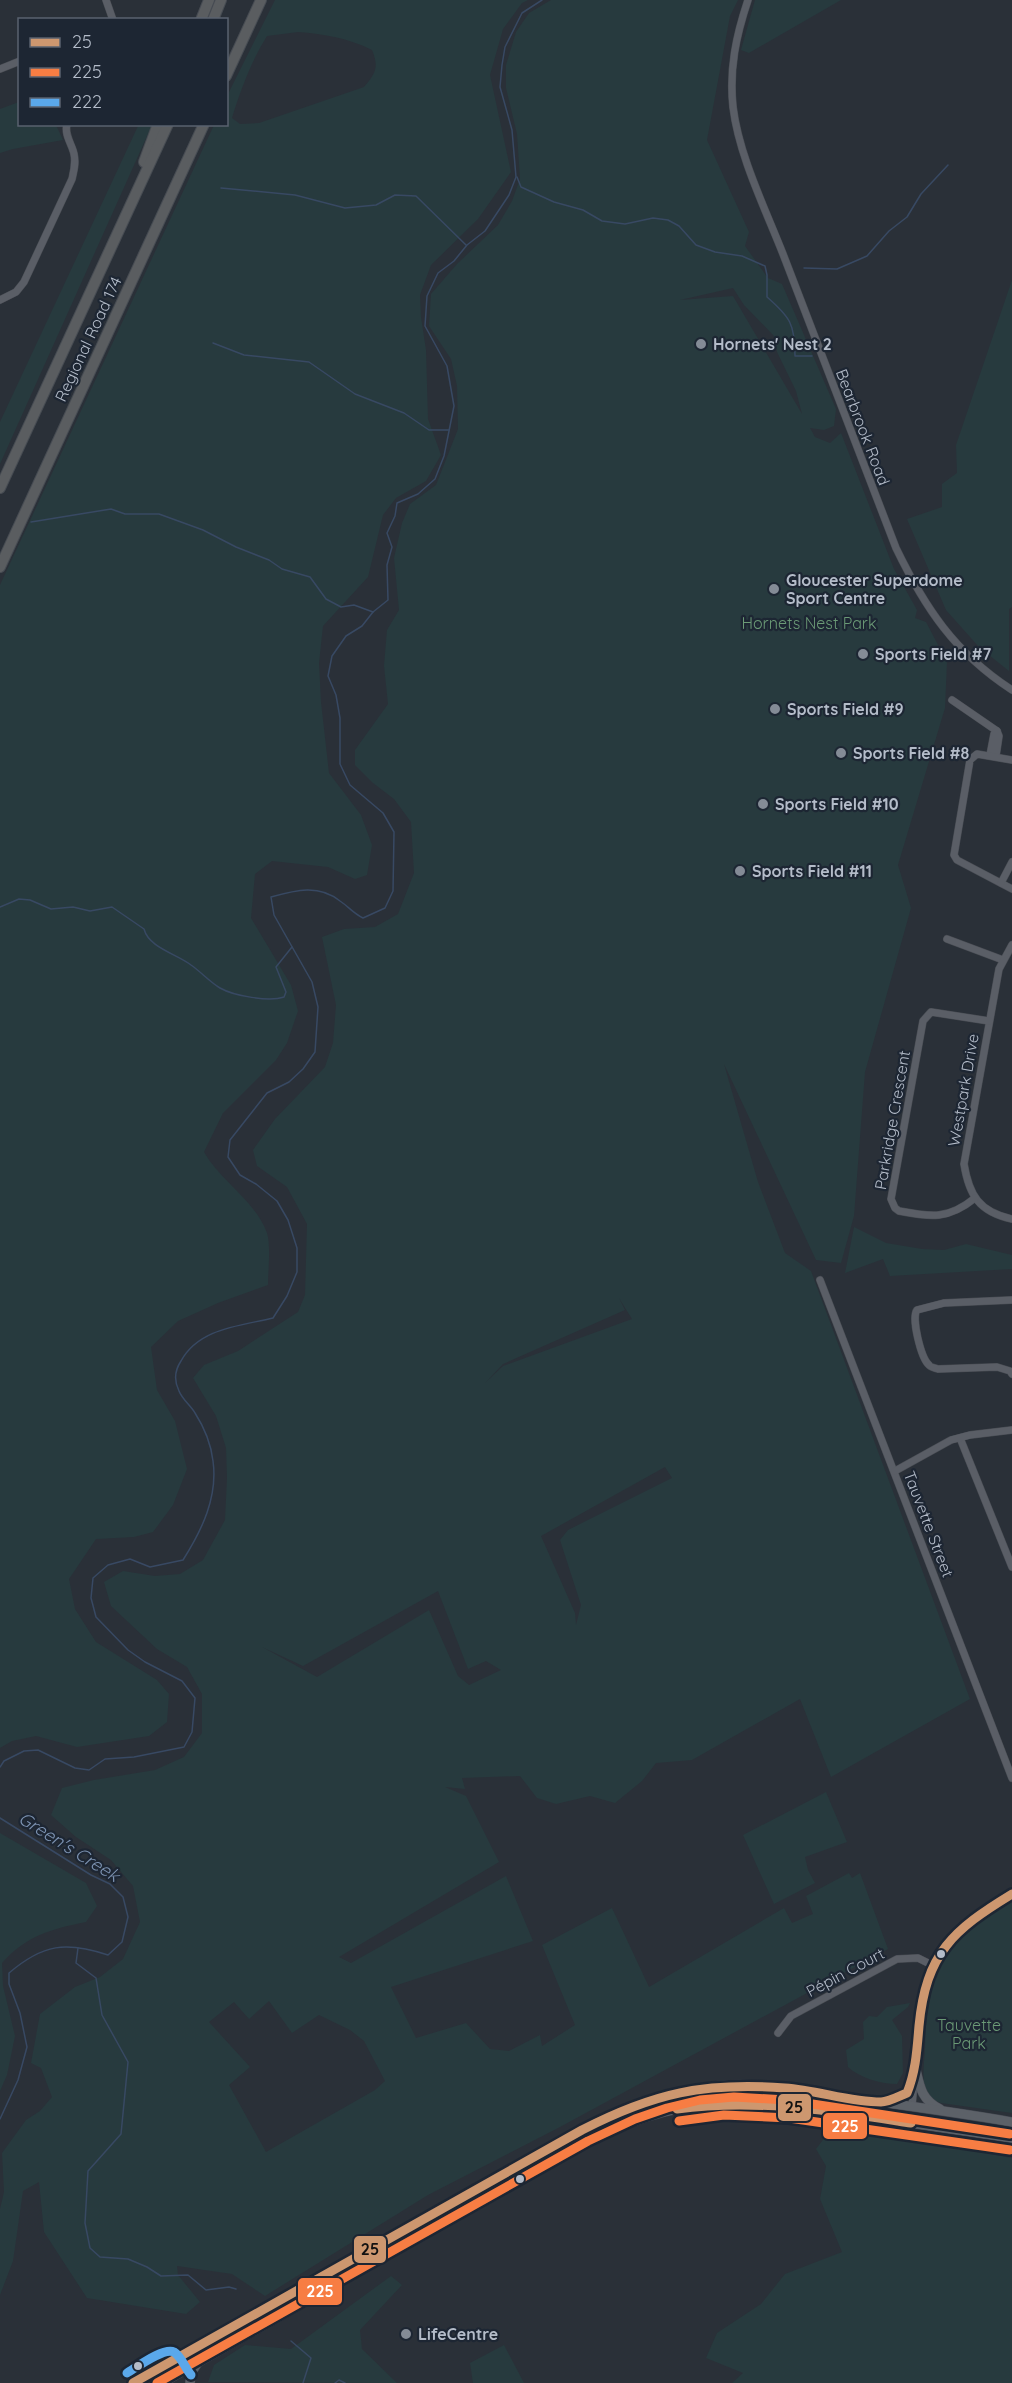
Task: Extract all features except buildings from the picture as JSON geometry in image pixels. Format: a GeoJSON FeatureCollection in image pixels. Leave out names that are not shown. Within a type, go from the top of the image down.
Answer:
{"type":"FeatureCollection","features":[{"type":"Feature","properties":{"kind":"highway"},"geometry":{"type":"LineString","coordinates":[[202,18],[209,0]]}},
{"type":"Feature","properties":{"kind":"highway"},"geometry":{"type":"LineString","coordinates":[[214,18],[221,0]]}},
{"type":"Feature","properties":{"kind":"highway"},"geometry":{"type":"LineString","coordinates":[[228,72],[261,0]]}},
{"type":"Feature","properties":{"kind":"highway"},"geometry":{"type":"LineString","coordinates":[[239,49],[267,0]]}},
{"type":"Feature","properties":{"kind":"highway"},"geometry":{"type":"LineString","coordinates":[[118,230],[157,126]]}},
{"type":"Feature","properties":{"kind":"highway","name":"Regional Road 174"},"geometry":{"type":"LineString","coordinates":[[0,488],[167,126]]}},
{"type":"Feature","properties":{"kind":"highway","name":"Regional Road 174"},"geometry":{"type":"LineString","coordinates":[[0,567],[203,126]]}},
{"type":"Feature","properties":{"kind":"main road"},"geometry":{"type":"LineString","coordinates":[[883,2102],[907,2093],[915,2073]]}},
{"type":"Feature","properties":{"kind":"main road"},"geometry":{"type":"LineString","coordinates":[[915,2073],[923,2096],[928,2102],[948,2112]]}},
{"type":"Feature","properties":{"kind":"main road"},"geometry":{"type":"LineString","coordinates":[[133,2383],[565,2140],[615,2113],[643,2102],[675,2093],[718,2086],[787,2088],[1012,2122]]}},
{"type":"Feature","properties":{"kind":"main road"},"geometry":{"type":"LineString","coordinates":[[162,2383],[570,2151],[612,2129],[633,2121],[672,2110],[724,2103],[790,2106],[1012,2138]]}},
{"type":"Feature","properties":{"kind":"main road"},"geometry":{"type":"LineString","coordinates":[[911,2123],[912,2107]]}},
{"type":"Feature","properties":{"kind":"main road"},"geometry":{"type":"LineString","coordinates":[[565,2140],[570,2151]]}},
{"type":"Feature","properties":{"kind":"main road"},"geometry":{"type":"LineString","coordinates":[[388,2239],[395,2249]]}},
{"type":"Feature","properties":{"kind":"main road"},"geometry":{"type":"LineString","coordinates":[[190,2383],[191,2373],[198,2362]]}},
{"type":"Feature","properties":{"kind":"main road"},"geometry":{"type":"LineString","coordinates":[[168,2363],[183,2383]]}},
{"type":"Feature","properties":{"kind":"street"},"geometry":{"type":"LineString","coordinates":[[106,0],[112,18]]}},
{"type":"Feature","properties":{"kind":"street","name":"Bearbrook Road"},"geometry":{"type":"LineString","coordinates":[[748,0],[732,56],[731,82],[737,133],[826,369],[896,548],[911,579],[934,617],[958,647],[988,675],[1012,690]]}},
{"type":"Feature","properties":{"kind":"street"},"geometry":{"type":"LineString","coordinates":[[0,69],[18,62]]}},
{"type":"Feature","properties":{"kind":"street"},"geometry":{"type":"LineString","coordinates":[[0,300],[16,292],[24,282],[72,179],[75,160],[66,126]]}},
{"type":"Feature","properties":{"kind":"street"},"geometry":{"type":"LineString","coordinates":[[952,700],[997,731],[994,734],[993,756]]}},
{"type":"Feature","properties":{"kind":"street"},"geometry":{"type":"LineString","coordinates":[[1012,760],[977,754],[968,765],[954,855],[957,860],[1012,889]]}},
{"type":"Feature","properties":{"kind":"street"},"geometry":{"type":"LineString","coordinates":[[1001,883],[1012,862]]}},
{"type":"Feature","properties":{"kind":"street"},"geometry":{"type":"LineString","coordinates":[[947,939],[1004,960]]}},
{"type":"Feature","properties":{"kind":"street","name":"Westpark Drive"},"geometry":{"type":"LineString","coordinates":[[975,1198],[966,1178],[964,1164],[999,969],[1012,945]]}},
{"type":"Feature","properties":{"kind":"street","name":"Parkridge Crescent"},"geometry":{"type":"LineString","coordinates":[[975,1198],[963,1208],[948,1215],[931,1216],[899,1211],[891,1199],[923,1021],[931,1012],[989,1022]]}},
{"type":"Feature","properties":{"kind":"street"},"geometry":{"type":"LineString","coordinates":[[975,1198],[984,1209],[998,1216],[1012,1219]]}},
{"type":"Feature","properties":{"kind":"street","name":"Tauvette Street"},"geometry":{"type":"LineString","coordinates":[[820,1280],[1012,1778]]}},
{"type":"Feature","properties":{"kind":"street"},"geometry":{"type":"LineString","coordinates":[[1012,1300],[930,1306],[917,1310],[914,1317],[924,1358],[929,1366],[938,1369],[997,1367],[1010,1371],[1012,1374]]}},
{"type":"Feature","properties":{"kind":"street"},"geometry":{"type":"LineString","coordinates":[[895,1471],[951,1440],[1012,1430]]}},
{"type":"Feature","properties":{"kind":"street"},"geometry":{"type":"LineString","coordinates":[[960,1438],[1012,1567]]}},
{"type":"Feature","properties":{"kind":"street"},"geometry":{"type":"LineString","coordinates":[[912,2107],[923,1991],[932,1965],[952,1938],[973,1918],[1012,1894]]}},
{"type":"Feature","properties":{"kind":"street","name":"Pépin Court"},"geometry":{"type":"LineString","coordinates":[[778,2033],[791,2016],[897,1959],[918,1958],[932,1965]]}},
{"type":"Feature","properties":{"kind":"green space"},"geometry":{"type":"Polygon","coordinates":[[[275,0],[528,0],[522,3],[503,29],[490,75],[511,172],[478,219],[431,265],[420,295],[426,350],[428,419],[441,455],[426,481],[396,498],[383,515],[368,577],[323,626],[319,663],[329,773],[361,815],[372,845],[367,875],[355,879],[328,867],[272,861],[255,874],[251,918],[291,985],[298,1011],[287,1043],[276,1060],[223,1113],[204,1152],[219,1173],[262,1221],[269,1244],[268,1285],[218,1303],[178,1321],[151,1347],[157,1390],[175,1421],[187,1469],[173,1505],[153,1532],[134,1537],[96,1539],[69,1579],[75,1609],[96,1642],[157,1680],[169,1694],[167,1722],[149,1736],[77,1747],[36,1736],[12,1741],[0,1748],[0,585],[214,126],[228,126],[228,94],[275,0]],[[298,32],[267,36],[247,76],[232,118],[240,124],[259,123],[364,87],[375,70],[372,50],[327,35],[298,32]]]}},
{"type":"Feature","properties":{"kind":"green space","name":"Hornets Nest Park"},"geometry":{"type":"Polygon","coordinates":[[[551,0],[738,0],[730,16],[707,140],[749,232],[745,246],[768,278],[782,284],[836,409],[834,426],[824,430],[810,428],[815,437],[830,443],[841,433],[894,569],[917,610],[915,618],[926,622],[947,662],[945,708],[898,865],[911,908],[865,1072],[854,1216],[841,1263],[816,1260],[724,1064],[758,1182],[785,1253],[811,1271],[970,1699],[831,1777],[800,1699],[692,1760],[656,1763],[642,1781],[615,1803],[590,1796],[556,1804],[537,1798],[520,1776],[462,1778],[465,1789],[445,1787],[466,1796],[499,1862],[339,1957],[351,1963],[506,1876],[533,1941],[391,1987],[416,2038],[466,2023],[490,2049],[509,2051],[540,2035],[542,2046],[575,2025],[542,1945],[612,1908],[649,1987],[784,1908],[792,1923],[813,1914],[806,1896],[849,1873],[852,1878],[860,1873],[888,1949],[560,2127],[428,2195],[265,2296],[232,2274],[177,2266],[178,2275],[200,2302],[186,2314],[87,2298],[44,2232],[39,2182],[23,2191],[13,2261],[0,2295],[0,2209],[4,2192],[2,2153],[26,2120],[40,2111],[52,2097],[41,2068],[31,2063],[40,2014],[75,1987],[100,1977],[123,1959],[140,1922],[133,1886],[111,1860],[76,1837],[51,1815],[62,1788],[155,1770],[184,1757],[202,1733],[202,1694],[187,1667],[157,1649],[111,1606],[104,1582],[123,1571],[155,1576],[180,1574],[203,1560],[225,1520],[226,1448],[216,1416],[193,1378],[204,1365],[238,1351],[298,1312],[305,1295],[307,1224],[287,1187],[257,1166],[253,1150],[275,1119],[325,1067],[333,1043],[336,1005],[322,937],[344,929],[375,927],[398,914],[414,873],[411,822],[394,799],[355,765],[355,750],[388,704],[384,666],[387,630],[399,610],[394,558],[402,523],[410,504],[436,485],[458,429],[457,386],[451,359],[429,326],[431,294],[457,264],[498,225],[512,201],[520,179],[517,134],[506,88],[506,65],[516,32],[529,13],[551,0]],[[733,288],[680,300],[733,296],[802,414],[796,391],[777,352],[774,336],[744,305],[733,288]],[[619,1298],[625,1310],[503,1364],[485,1383],[503,1366],[632,1319],[619,1298]],[[665,1467],[541,1536],[575,1613],[576,1625],[581,1605],[560,1540],[568,1530],[672,1478],[665,1467]],[[438,1591],[303,1666],[262,1647],[317,1677],[429,1610],[458,1676],[469,1685],[501,1670],[486,1661],[468,1669],[438,1591]],[[269,2001],[249,2019],[234,2002],[209,2022],[250,2067],[229,2085],[266,2152],[375,2090],[385,2081],[364,2041],[350,2030],[319,2015],[292,2033],[269,2001]]]}},
{"type":"Feature","properties":{"kind":"green space"},"geometry":{"type":"Polygon","coordinates":[[[755,0],[841,0],[749,53],[741,50],[755,0]]]}},
{"type":"Feature","properties":{"kind":"green space"},"geometry":{"type":"Polygon","coordinates":[[[18,102],[18,126],[56,126],[63,140],[0,153],[0,109],[18,102]]]}},
{"type":"Feature","properties":{"kind":"green space"},"geometry":{"type":"Polygon","coordinates":[[[138,126],[152,126],[0,464],[0,422],[138,126]]]}},
{"type":"Feature","properties":{"kind":"green space"},"geometry":{"type":"Polygon","coordinates":[[[1012,280],[1012,607],[1009,609],[1009,671],[979,647],[946,610],[907,519],[942,507],[942,484],[957,473],[956,445],[1012,280]]]}},
{"type":"Feature","properties":{"kind":"green space"},"geometry":{"type":"Polygon","coordinates":[[[854,1227],[886,1243],[944,1250],[966,1244],[1012,1255],[1012,1269],[890,1276],[883,1259],[845,1273],[854,1227]]]}},
{"type":"Feature","properties":{"kind":"green space"},"geometry":{"type":"Polygon","coordinates":[[[826,1792],[847,1842],[805,1857],[808,1870],[815,1883],[774,1904],[743,1835],[826,1792]]]}},
{"type":"Feature","properties":{"kind":"green space"},"geometry":{"type":"Polygon","coordinates":[[[0,1833],[86,1883],[97,1906],[86,1922],[40,1935],[20,1946],[2,1963],[3,1986],[15,2036],[7,2075],[0,2091],[0,1833]]]}},
{"type":"Feature","properties":{"kind":"green space","name":"Tauvette Park"},"geometry":{"type":"Polygon","coordinates":[[[1012,1901],[1012,2113],[941,2103],[928,2098],[924,2086],[927,2014],[930,1997],[941,1966],[949,1951],[973,1925],[1012,1901]]]}},
{"type":"Feature","properties":{"kind":"green space"},"geometry":{"type":"Polygon","coordinates":[[[910,2003],[892,2020],[902,2036],[903,2073],[897,2084],[871,2080],[848,2067],[846,2050],[864,2039],[863,2022],[869,2016],[877,2017],[887,2007],[910,2003]]]}},
{"type":"Feature","properties":{"kind":"green space"},"geometry":{"type":"Polygon","coordinates":[[[835,2124],[1012,2158],[1012,2383],[732,2383],[743,2373],[706,2358],[717,2333],[761,2304],[785,2274],[842,2252],[820,2199],[826,2166],[816,2149],[835,2124]]]}},
{"type":"Feature","properties":{"kind":"green space"},"geometry":{"type":"Polygon","coordinates":[[[391,2276],[402,2285],[360,2330],[362,2349],[397,2383],[208,2382],[214,2365],[245,2345],[291,2349],[391,2276]]]}},
{"type":"Feature","properties":{"kind":"green space"},"geometry":{"type":"Polygon","coordinates":[[[504,2345],[524,2383],[473,2383],[470,2363],[504,2345]]]}},
{"type":"Feature","properties":{"kind":"waterway","name":"Green's Creek"},"geometry":{"type":"LineString","coordinates":[[0,1767],[4,1761],[24,1751],[38,1750],[75,1768],[89,1770],[105,1759],[134,1757],[184,1747],[192,1732],[195,1698],[182,1681],[145,1662],[128,1650],[96,1617],[91,1598],[93,1578],[108,1565],[130,1559],[150,1567],[183,1560],[207,1513],[214,1474],[212,1455],[204,1430],[177,1387],[177,1368],[189,1350],[209,1335],[234,1326],[273,1318],[287,1296],[297,1272],[297,1248],[288,1220],[277,1201],[256,1184],[240,1175],[228,1157],[230,1140],[267,1093],[289,1082],[303,1069],[315,1052],[318,1007],[312,982],[274,915],[271,897],[289,892],[316,890],[332,896],[363,918],[385,908],[393,891],[394,832],[383,813],[350,785],[340,764],[340,718],[336,695],[328,676],[332,656],[346,636],[362,626],[373,612],[388,600],[387,565],[392,547],[387,533],[395,516],[397,503],[418,494],[435,479],[444,456],[454,406],[447,366],[425,326],[427,296],[438,273],[485,231],[509,195],[516,177],[512,130],[500,87],[502,65],[505,47],[522,13],[542,0]]}},
{"type":"Feature","properties":{"kind":"waterway"},"geometry":{"type":"LineString","coordinates":[[804,268],[837,269],[867,256],[889,231],[907,217],[921,194],[948,165]]}},
{"type":"Feature","properties":{"kind":"waterway"},"geometry":{"type":"LineString","coordinates":[[517,177],[521,187],[554,202],[583,210],[602,221],[625,224],[653,218],[668,220],[679,226],[696,245],[715,252],[742,256],[765,266],[767,297],[790,322],[794,336],[795,356],[812,356]]}},
{"type":"Feature","properties":{"kind":"waterway"},"geometry":{"type":"LineString","coordinates":[[221,188],[295,195],[345,208],[376,205],[395,195],[416,196],[466,245]]}},
{"type":"Feature","properties":{"kind":"waterway"},"geometry":{"type":"LineString","coordinates":[[213,343],[244,355],[309,362],[355,394],[404,413],[429,430],[449,430]]}},
{"type":"Feature","properties":{"kind":"waterway"},"geometry":{"type":"LineString","coordinates":[[31,522],[111,509],[125,514],[159,514],[203,530],[236,547],[269,560],[282,569],[310,577],[326,599],[341,607],[354,605],[373,612]]}},
{"type":"Feature","properties":{"kind":"waterway"},"geometry":{"type":"LineString","coordinates":[[0,907],[19,899],[30,900],[51,909],[73,907],[90,911],[112,907],[144,929],[147,936],[157,946],[185,961],[220,988],[252,997],[270,999],[284,997],[286,992],[276,967],[292,947]]}},
{"type":"Feature","properties":{"kind":"waterway","name":"Green's Creek"},"geometry":{"type":"LineString","coordinates":[[0,1818],[91,1875],[110,1884],[123,1897],[128,1917],[122,1942],[108,1955],[80,1948],[56,1948],[33,1956],[9,1973],[9,1984],[20,2013],[27,2047],[18,2080],[0,2119]]}},
{"type":"Feature","properties":{"kind":"waterway"},"geometry":{"type":"LineString","coordinates":[[78,1948],[76,1963],[96,1978],[102,2015],[128,2062],[121,2134],[88,2171],[85,2223],[90,2248],[100,2257],[128,2259],[161,2276],[188,2275],[206,2290],[229,2287],[236,2289]]}},
{"type":"Feature","properties":{"kind":"waterway"},"geometry":{"type":"LineString","coordinates":[[291,2341],[311,2358],[303,2383]]}},
{"type":"Feature","properties":{"kind":"waterway"},"geometry":{"type":"LineString","coordinates":[[335,2383],[339,2380],[345,2383]]}},
{"type":"Feature","properties":{"kind":"transit line","name":"25"},"geometry":{"type":"LineString","coordinates":[[133,2383],[582,2130],[633,2107],[680,2093],[729,2087],[797,2089],[881,2102],[907,2093],[917,2052],[923,2001],[928,1980],[936,1962],[958,1932],[1012,1894]]}},
{"type":"Feature","properties":{"kind":"transit line","name":"225"},"geometry":{"type":"LineString","coordinates":[[157,2383],[588,2141],[635,2119],[667,2108],[700,2100],[734,2097],[786,2100],[1010,2134]]}},
{"type":"Feature","properties":{"kind":"transit line","name":"25"},"geometry":{"type":"LineString","coordinates":[[677,2109],[765,2105],[823,2110],[911,2123]]}},
{"type":"Feature","properties":{"kind":"transit line","name":"225"},"geometry":{"type":"LineString","coordinates":[[679,2121],[724,2115],[789,2118],[1010,2150]]}},
{"type":"Feature","properties":{"kind":"transit line","name":"222"},"geometry":{"type":"LineString","coordinates":[[127,2373],[150,2358],[170,2351],[179,2356],[191,2375]]}},
{"type":"Feature","properties":{"kind":"place","name":"Hornets' Nest 2"},"geometry":{"type":"Point","coordinates":[701,344]}},
{"type":"Feature","properties":{"kind":"place","name":"Gloucester Superdome Sport Centre"},"geometry":{"type":"Point","coordinates":[774,589]}},
{"type":"Feature","properties":{"kind":"place","name":"Sports Field #7"},"geometry":{"type":"Point","coordinates":[863,654]}},
{"type":"Feature","properties":{"kind":"place","name":"Sports Field #9"},"geometry":{"type":"Point","coordinates":[775,709]}},
{"type":"Feature","properties":{"kind":"place","name":"Sports Field #8"},"geometry":{"type":"Point","coordinates":[841,753]}},
{"type":"Feature","properties":{"kind":"place","name":"Sports Field #10"},"geometry":{"type":"Point","coordinates":[763,804]}},
{"type":"Feature","properties":{"kind":"place","name":"Sports Field #11"},"geometry":{"type":"Point","coordinates":[740,871]}},
{"type":"Feature","properties":{"kind":"place","name":"LifeCentre"},"geometry":{"type":"Point","coordinates":[406,2334]}}]}
